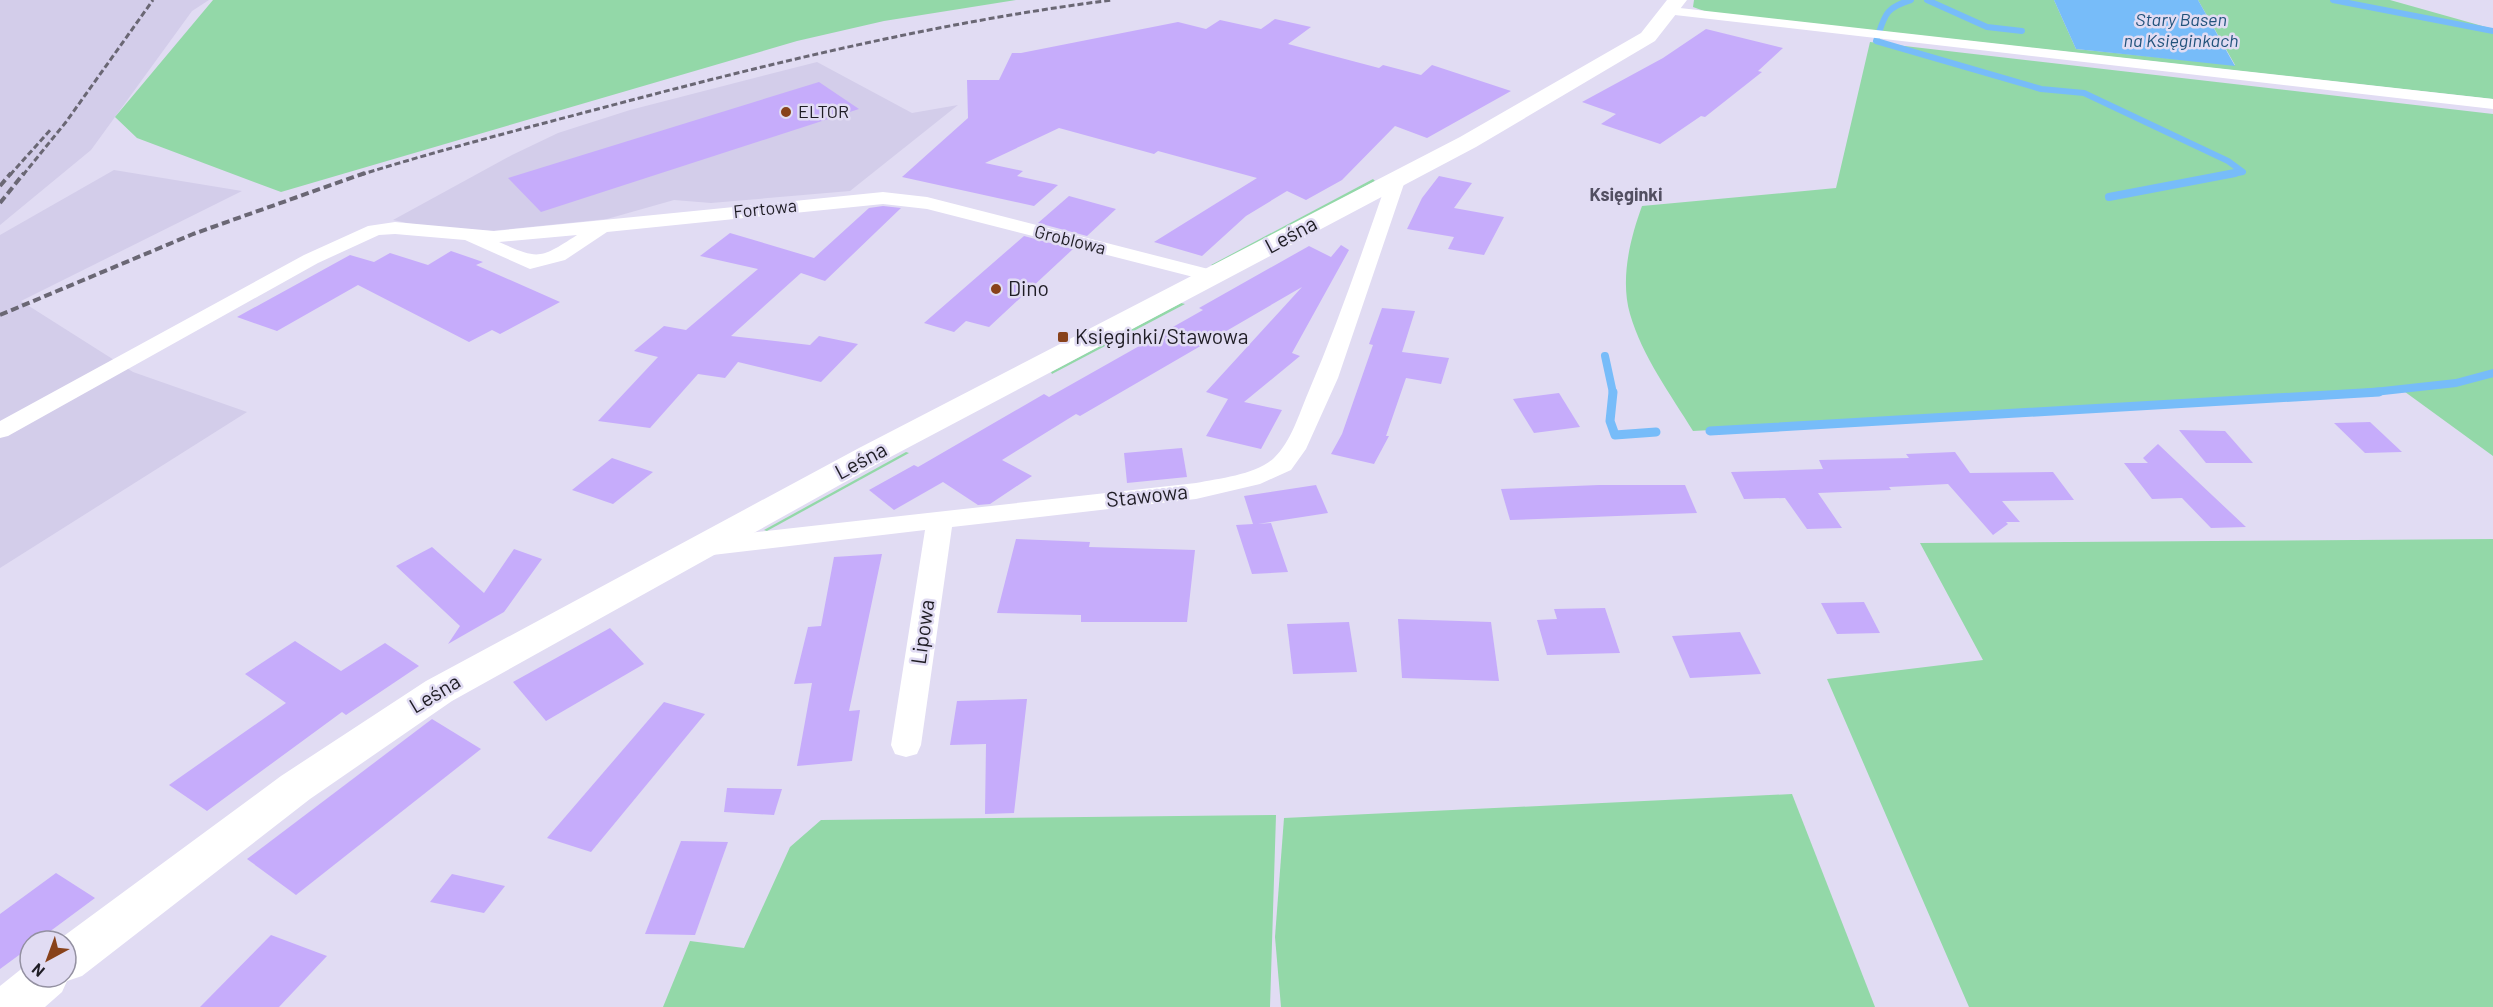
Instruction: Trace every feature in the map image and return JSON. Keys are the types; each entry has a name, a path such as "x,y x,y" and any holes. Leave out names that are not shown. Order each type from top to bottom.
{"main road":[{"name":"Leśna","path":"78,952 258,814 387,723 499,656 1468,142 1632,48 1648,37 1674,6"},
{"path":"10,1007 32,989"}],"street":[{"path":"1674,6 2493,104"},
{"name":"Stawowa","path":"701,547 1196,491 1247,480 1284,463 1298,442 1337,351 1397,178"},
{"name":"Fortowa","path":"0,431 311,259 375,230 395,228 494,237 883,198 927,203"},
{"name":"Groblowa","path":"927,203 1213,276"},
{"name":"Fortowa","path":"466,235 530,263 558,256 603,226"},
{"name":"Lipowa","path":"906,745 940,519"}],"shaded area":[{"path":"0,0 209,0 192,11 91,150 0,225"},
{"path":"817,62 912,113 958,105 850,191 711,203 674,200 607,219 491,231 421,226 393,220 512,155 558,133 630,110"},
{"path":"114,170 242,191 21,301 133,372 247,412 0,568 0,235"}],"green space":[{"path":"213,0 1016,0 884,21 797,41 281,192 137,138 115,117"},
{"path":"1694,0 2054,0 2076,49 2235,65 2198,0 2390,0 2493,29 2493,99 1707,12 1693,7"},
{"path":"1870,42 2493,114 2493,456 2401,389 2289,398 1693,431 1649,360 1635,330 1627,301 1628,259 1642,206 1836,188"},
{"path":"1373,179 1375,181 1233,257 1215,266 1211,265"},
{"path":"1181,303 1185,304 1052,374 1051,372"},
{"path":"906,452 909,453 767,531 764,530"},
{"path":"2493,539 2493,1007 1969,1007 1827,679 1983,660 1920,543"},
{"path":"1792,794 1875,1007 1281,1007 1275,937 1284,818"},
{"path":"1276,815 1270,1007 663,1007 690,941 744,948 790,847 821,820"}],"water":[{"name":"Stary Basen na Księginkach","path":"2054,0 2198,0 2235,66 2076,49"}],"building":[{"path":"1275,19 1311,27 1288,44 1379,68 1383,65 1421,75 1432,65 1511,91 1427,138 1395,126 1342,180 1306,200 1287,191 1246,216 1202,256 1154,242 1257,178 1158,151 1154,154 1059,128 985,163 1023,171 1017,176 1058,185 1034,206 902,177 968,118 967,80 999,80 1012,53 1178,22 1206,29 1220,20 1261,29"},
{"path":"1706,29 1783,48 1758,71 1762,72 1705,117 1701,116 1660,144 1601,124 1616,114 1582,102 1663,58"},
{"path":"819,82 859,109 541,212 508,178"},
{"path":"1439,176 1472,183 1454,208 1504,217 1484,255 1448,249 1454,237 1407,229 1422,198"},
{"path":"1069,196 1116,209 1087,236 1038,223"},
{"path":"883,206 901,208 825,281 801,273 731,336 810,345 819,336 858,344 821,382 738,362 725,378 698,374 650,428 598,421 658,357 634,351 664,326 686,330 758,269 700,256 730,233 814,258 869,208"},
{"name":"Dino","path":"1024,236 1073,249 989,327 966,321 954,332 924,323"},
{"path":"1341,245 1349,250 1292,353 1300,356 1244,402 1282,410 1261,449 1206,436 1228,399 1206,392 1302,287 1080,416 1076,414 1002,460 1032,476 990,504 978,505 943,482 894,510 869,490 914,465 918,467 1044,394 1049,397 1203,310 1199,308 1309,246 1331,257"},
{"path":"451,251 483,262 476,265 560,302 500,334 492,330 469,342 358,285 277,331 237,317 350,255 374,262 390,253 428,265"},
{"path":"1382,308 1415,311 1402,352 1449,358 1441,384 1406,378 1386,436 1389,436 1374,464 1331,454 1342,434 1373,345 1369,344"},
{"path":"1559,393 1580,427 1534,433 1513,399"},
{"path":"2370,422 2402,452 2365,453 2334,423"},
{"path":"2179,430 2225,431 2253,463 2206,463"},
{"path":"2158,444 2246,527 2211,528 2182,498 2152,499 2124,463 2148,463 2143,458"},
{"path":"1182,448 1187,477 1127,483 1124,453"},
{"path":"1955,452 1970,473 2053,472 2074,500 2002,501 2020,522 2006,522 2008,524 1993,535 1948,484 1889,487 1891,490 1818,493 1842,528 1807,529 1785,498 1744,499 1731,472 1823,469 1819,460 1909,458 1906,454"},
{"path":"612,458 653,472 613,504 572,490"},
{"path":"1316,485 1328,513 1258,524 1271,523 1288,572 1252,574 1236,525 1253,524 1244,496"},
{"path":"1599,485 1685,485 1697,513 1510,520 1501,489"},
{"path":"1016,539 1090,542 1089,547 1195,550 1187,622 1081,622 1081,615 997,613"},
{"path":"432,547 484,593 514,549 542,559 504,612 448,644 460,626 396,566"},
{"path":"882,554 849,711 860,710 852,761 797,766 812,683 794,684 808,627 821,626 834,557"},
{"path":"1864,602 1880,633 1837,634 1821,603"},
{"path":"1605,608 1620,653 1547,655 1537,620 1557,619 1554,609"},
{"path":"1398,619 1491,622 1499,681 1402,678"},
{"path":"1349,622 1357,672 1293,674 1287,624"},
{"path":"610,628 644,664 546,721 513,682"},
{"path":"1740,632 1761,674 1690,678 1672,636"},
{"path":"295,641 341,671 385,643 419,666 346,715 342,712 207,811 169,785 286,703 245,674"},
{"path":"1027,699 1014,813 985,814 986,744 950,745 957,701"},
{"path":"664,702 705,714 591,852 547,838"},
{"path":"432,719 481,749 296,895 247,859"},
{"path":"727,788 782,789 774,815 724,812"},
{"path":"681,841 728,842 695,935 645,934"},
{"path":"56,873 95,898 53,929 18,929 18,956 0,969 0,914"},
{"path":"452,874 505,886 484,913 430,902"},
{"path":"271,935 327,956 279,1007 200,1007"}],"waterway":[{"path":"1911,0 1890,10 1881,25 1876,41 2041,89 2084,93 2228,161 2243,172 2227,175"},
{"path":"1927,0 1987,27 2022,31"},
{"path":"2333,0 2493,31"},
{"path":"2109,197 2235,173"},
{"path":"1605,356 1613,393"},
{"path":"2369,393 2456,383 2493,373"},
{"path":"2369,393 2379,392"},
{"path":"1613,393 1610,421 1615,435 1656,432"},
{"path":"1710,431 2369,393"}],"railway":[{"path":"23,175 66,122 153,0"},
{"path":"360,175 688,85 808,56 929,30 1112,0"},
{"path":"10,175 52,128"},
{"path":"0,186 11,173"},
{"path":"0,203 24,173"},
{"path":"0,315 193,234 365,173"}],"place":[{"name":"ELTOR","path":"786,112"},
{"name":"Dino","path":"996,289"},
{"name":"Księginki/Stawowa","path":"1063,337"}],"district":[{"name":"Księginki","path":"1626,195"}]}
